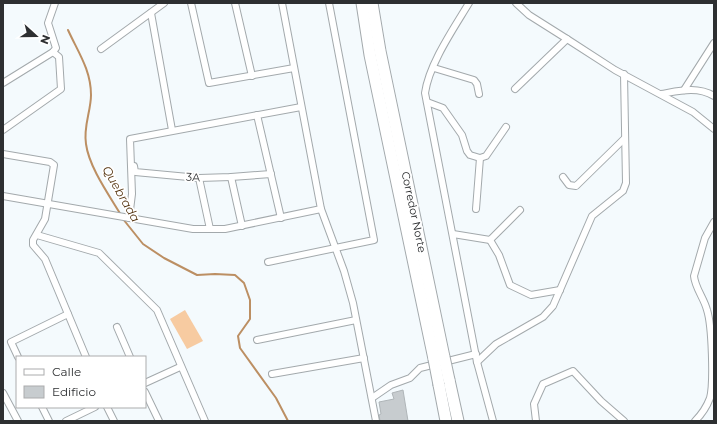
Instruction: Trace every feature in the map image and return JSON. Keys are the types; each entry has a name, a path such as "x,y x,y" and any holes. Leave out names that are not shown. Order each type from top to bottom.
{"highway":[{"name":"Corredor Norte","path":"362,3 370,55 439,358 449,380 458,421"},
{"name":"Corredor Norte","path":"372,3 439,358 439,385 446,421"}],"street":[{"path":"3,83 53,52 56,48 48,23 55,3"},
{"path":"101,49 164,3"},
{"path":"191,3 209,83 294,68"},
{"path":"235,3 252,76"},
{"path":"282,3 321,209 344,271 356,320 376,421"},
{"path":"268,262 374,240 329,3"},
{"path":"469,3 445,44 426,85 425,93 477,362 493,421"},
{"path":"516,3 529,15 567,39 624,74 693,112 714,128"},
{"path":"151,13 172,130"},
{"path":"515,89 567,39"},
{"path":"684,90 714,43"},
{"path":"3,130 61,89 59,57 53,52"},
{"path":"434,68 474,80 477,84 479,94"},
{"path":"477,362 496,344 543,317 553,306 592,216 623,191 626,184 624,74"},
{"path":"661,94 684,90 696,90 707,92 714,96"},
{"path":"427,102 443,108 462,135 468,154 480,158 486,156 506,127"},
{"path":"128,218 132,194 130,139 301,107"},
{"path":"258,115 281,218"},
{"path":"563,177 572,187 576,186 624,139"},
{"name":"3A","path":"131,153 135,172 199,178 231,178 271,174"},
{"path":"3,154 53,163 54,165 45,219 33,240 33,245 45,259 86,356"},
{"path":"476,209 480,158"},
{"path":"199,178 210,229"},
{"path":"231,178 242,226"},
{"path":"3,196 194,229 225,229 321,209"},
{"path":"490,240 520,210"},
{"path":"695,421 710,398 711,385 710,325 708,310 695,282 694,276 705,238 714,222"},
{"path":"453,234 490,240 499,255 510,285 531,295 560,290"},
{"path":"37,235 99,253 157,310 180,367 205,421"},
{"path":"18,356 11,342 68,314"},
{"path":"257,340 356,320"},
{"path":"117,327 130,356"},
{"path":"372,398 391,385 410,378 414,372 420,368 476,354"},
{"path":"272,374 364,358"},
{"path":"146,383 180,367"},
{"path":"536,421 534,404 543,384 573,371 601,401 624,421"},
{"path":"3,393 18,421"},
{"path":"146,394 158,421"},
{"path":"42,408 49,421"},
{"path":"66,421 93,408"},
{"path":"108,408 114,421"}],"shaded area":[{"path":"185,310 203,341 187,349 170,319"}],"building":[{"path":"403,390 408,421 380,421 379,415 381,414 379,402 394,399 392,393"}],"waterway":[{"name":"Quebrada","path":"68,30 89,77 91,101 85,138 88,153 100,181 121,215"},
{"name":"Quebrada","path":"123,219 143,244 164,258 197,275 235,275 244,283 250,300 250,319 238,336 240,348 276,398 288,421"}]}
